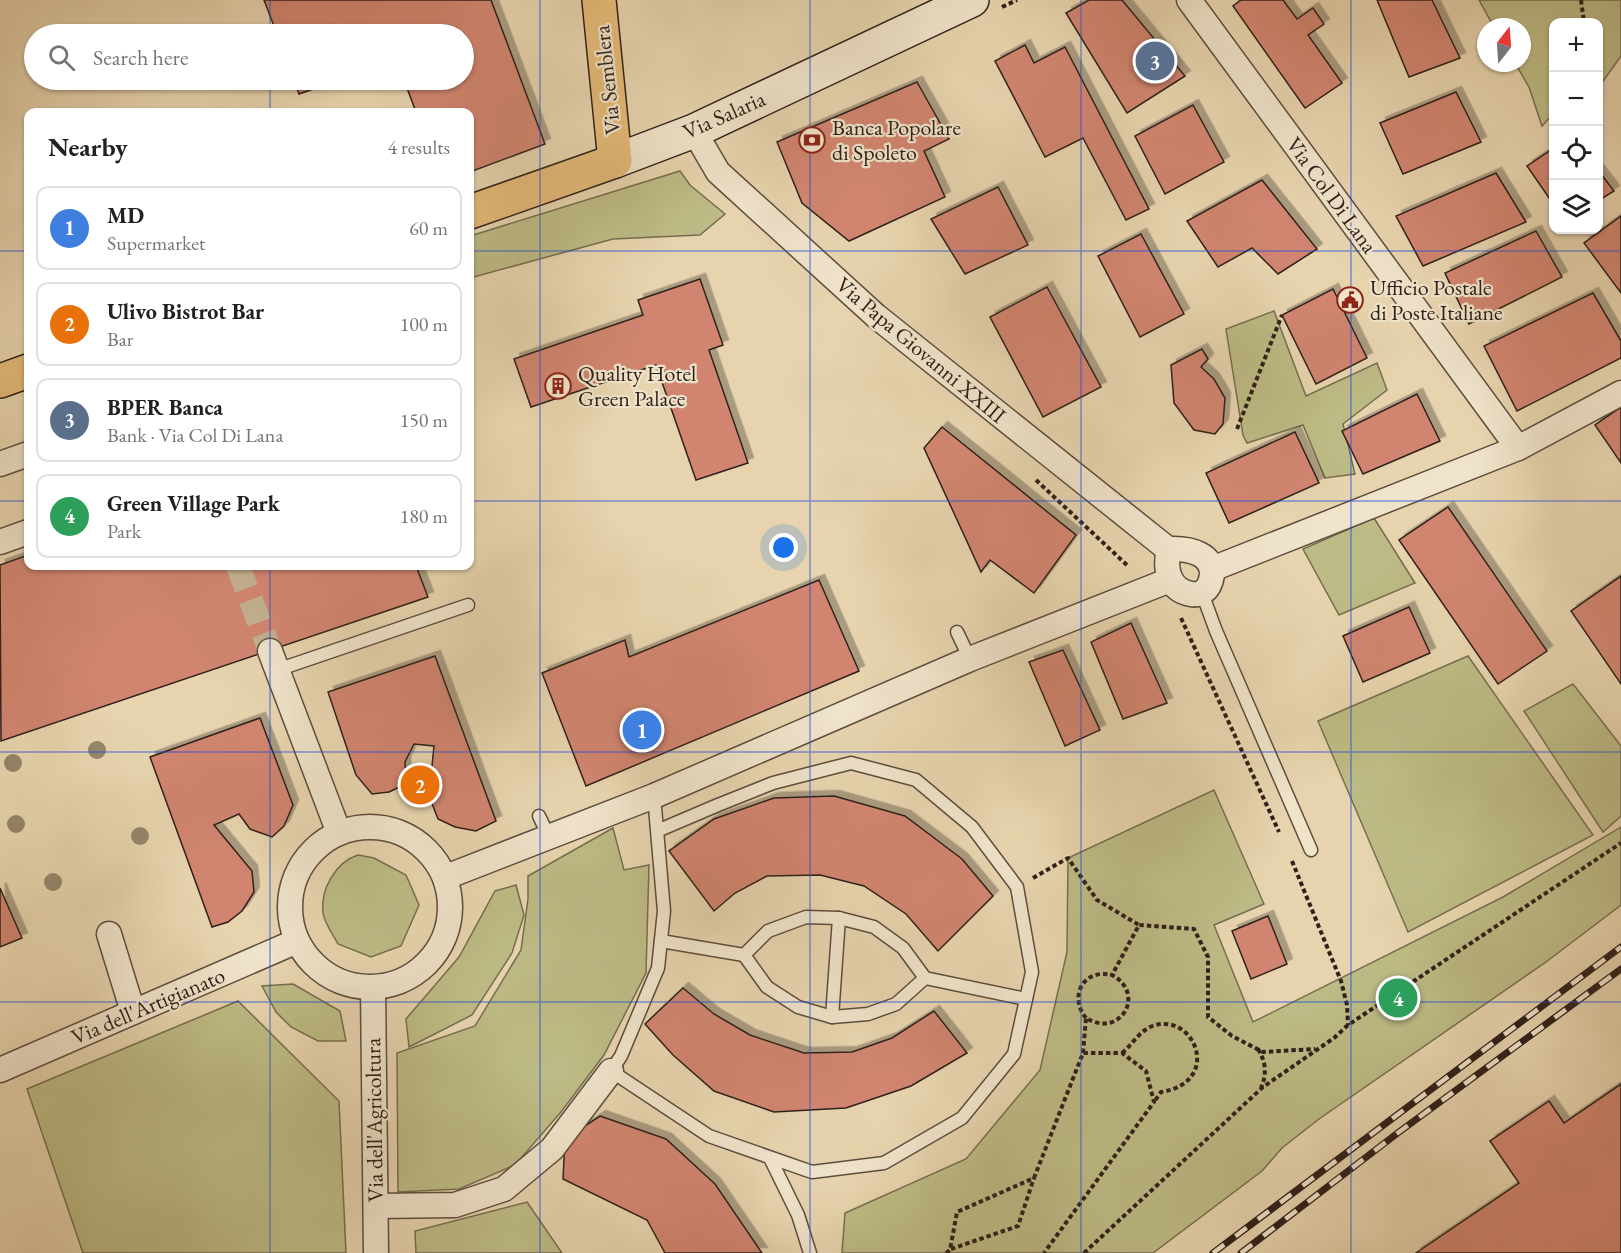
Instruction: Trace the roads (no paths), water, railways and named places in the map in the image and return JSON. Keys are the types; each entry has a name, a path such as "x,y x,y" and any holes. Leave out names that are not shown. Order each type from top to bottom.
{"main road":[{"name":"Via Semblera","path":"599,0 615,160"},
{"name":"Via Salaria","path":"474,211 694,131 984,5"},
{"path":"0,381 24,372"}],"street":[{"name":"Via Col Di Lana","path":"1189,0 1518,448"},
{"name":"Via Papa Giovanni XXIII","path":"694,131 718,172 876,316 1169,550"},
{"path":"1212,569 1518,448 1621,393"},
{"path":"0,464 24,455"},
{"path":"0,542 24,533"},
{"path":"1169,550 1194,551 1205,558 1212,569 1211,581 1202,593 1194,595 1180,590 1170,580 1167,559 1169,550"},
{"path":"446,878 544,827 654,796 970,659 1170,580"},
{"path":"274,661 339,833"},
{"path":"364,827 389,829 413,839 432,855 446,878 451,903 448,928 438,952 421,971 398,984 373,988 349,985 328,976 310,961 297,941 290,916 291,890 301,866 317,847 339,833 364,827"},
{"path":"109,934 134,1012"},
{"name":"Via dell'Artigianato","path":"0,1070 297,941"},
{"name":"Via dell'Agricoltura","path":"373,988 376,1253"},
{"path":"375,1206 454,1205 504,1189 552,1149 611,1071"}],"lane":[{"path":"1202,593 1216,631 1311,850"},
{"path":"274,661 468,605"},
{"path":"957,632 970,659"},
{"path":"654,796 657,831 664,911 658,968 621,1056 611,1071 709,1136 812,1172 884,1163 963,1118 1014,1054 1032,972 1017,887 972,827 916,780 851,763 773,783 657,831"},
{"path":"744,955 768,931 806,917 839,918 874,927 903,948 925,978 1026,999"},
{"path":"832,1017 839,918"},
{"path":"661,941 744,955 767,987 798,1007 832,1017 868,1014 896,1004 925,978"},
{"path":"770,1158 798,1215 810,1253"}],"tunnel":[{"path":"240,570 270,651"}],"railway":[{"path":"1213,1253 1621,947"},
{"path":"1241,1253 1399,1132 1621,969"}],"place":[{"name":"BPER Banca","path":"1155,61"},
{"name":"Banca Popolare di Spoleto","path":"812,140"},
{"name":"Ufficio Postale di Poste Italiane","path":"1350,300"},
{"name":"Quality Hotel Green Palace","path":"558,386"},
{"name":"MD","path":"642,730"},
{"name":"Ulivo Bistrot Bar","path":"420,785"},
{"name":"Green Village Park","path":"1398,998"}]}
